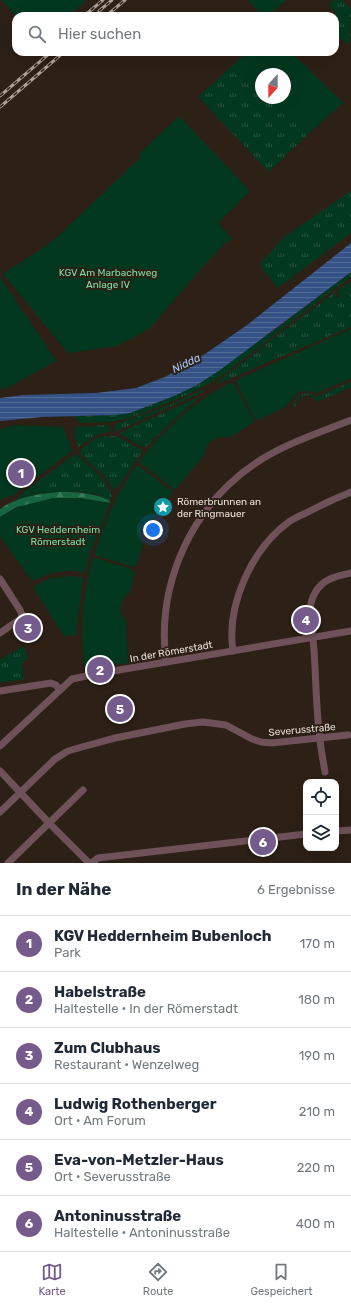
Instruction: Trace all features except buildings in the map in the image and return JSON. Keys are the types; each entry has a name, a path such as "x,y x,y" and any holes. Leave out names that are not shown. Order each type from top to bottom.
{"street":[{"path":"166,662 164,631 165,612 172,581 177,565 192,532 211,504 226,487 262,460 283,448 351,420"},
{"path":"233,651 233,624 237,599 255,559 264,546 290,521 351,492"},
{"path":"325,772 319,738 313,638 310,615 311,604 314,593 320,585 328,579 351,573"},
{"path":"0,579 22,615 20,619 0,633"},
{"name":"In der Römerstadt","path":"0,746 72,679 351,632"},
{"path":"0,691 51,683 56,685 60,690"},
{"name":"Severusstraße","path":"0,812 55,759 68,751 115,738 202,722 226,725 252,740 271,743 348,735"},
{"path":"0,771 48,823 90,863 98,858 303,834"},
{"path":"8,863 83,790"},
{"path":"339,831 351,830"}],"green space":[{"path":"1,0 86,1 73,12 12,12"},
{"path":"248,0 286,0 272,12 258,12"},
{"path":"335,0 342,0 351,9 350,43 344,41 339,36 339,12 335,12 328,4"},
{"path":"242,56 295,56 343,103 307,135 275,104 291,104 291,68 255,68 255,84 234,64"},
{"path":"234,64 255,84 255,104 275,104 307,135 269,172 198,97"},
{"name":"KGV Am Marbachweg Anlage IV","path":"179,116 249,190 249,192 218,223 232,239 223,245 207,262 149,329 117,346 68,353 3,274 58,236 141,157 139,154"},
{"path":"351,191 351,233 278,288 260,264 284,237"},
{"path":"351,272 351,277 223,375 189,394 154,409 126,419 111,422 80,423 74,416 130,413 174,396 197,385 279,327"},
{"path":"0,277 56,361 3,390 0,387"},
{"path":"351,282 351,327 217,384 218,381 255,353 259,352 258,350 331,295 334,293 338,295 337,297 341,297 337,291"},
{"path":"351,329 351,378 317,393 308,391 298,392 285,407 258,420 255,419 236,380"},
{"path":"351,382 351,387 317,402 310,396 304,396 298,400 295,408 293,404 297,398 303,394 309,394 316,397"},
{"path":"230,383 234,385 253,418 253,422 232,436 212,440 207,445 204,455 175,490 139,462 158,439 180,417 204,398"},
{"path":"204,389 203,392 114,432 114,427 116,424 165,407"},
{"path":"201,396 147,446 142,447 120,434 127,429"},
{"path":"15,425 63,427 72,451 13,495 0,500 0,429"},
{"path":"105,425 110,427 109,432 98,434 78,447 75,437 75,427"},
{"path":"103,436 119,437 142,450 115,491 106,478 86,460 80,452 90,442"},
{"path":"77,454 104,480 112,495 111,500 95,494 73,492 37,494 16,500 24,492 72,456"},
{"name":"KGV Heddernheim Römerstadt","path":"138,465 173,492 157,517 143,526 140,537 143,545 134,567 97,556 95,553 104,526 120,491 131,473"},
{"path":"60,492 91,494 109,500 110,503 79,498 17,507 0,517 0,509 21,498"},
{"name":"KGV Heddernheim Römerstadt","path":"53,498 79,498 110,503 90,553 85,573 64,571 32,581 0,536 0,517 17,507"},
{"name":"KGV Heddernheim Römerstadt","path":"95,558 131,569 135,572 130,592 123,598 120,609 121,615 126,622 128,663 86,668 84,666 82,637 83,608 90,566 92,560"},
{"name":"KGV Heddernheim Römerstadt","path":"73,576 83,578 76,635 64,636 33,587 51,578"},
{"path":"23,646 28,658 22,663 24,679 0,683 0,660"}],"water":[{"path":"351,243 351,272 220,370 197,385 174,396 130,413 115,415 42,417 0,421 0,398 23,395 96,393 136,388 165,377 205,354 247,325"}],"railway":[{"path":"89,12 103,0"},
{"path":"99,11 112,0"},
{"path":"111,12 125,0"},
{"path":"0,96 46,56"},
{"path":"0,107 59,56"}],"place":[{"name":"KGV Heddernheim Bubenloch","path":"21,473"},
{"name":"Römerbrunnen an der Ringmauer","path":"163,507"},
{"name":"Ludwig Rothenberger","path":"306,620"},
{"name":"Zum Clubhaus","path":"28,628"},
{"name":"Habelstraße","path":"100,670"},
{"name":"Eva-von-Metzler-Haus","path":"120,709"},
{"name":"Antoninusstraße","path":"263,842"}],"water label":[{"name":"Nidda","path":"186,363"}]}
